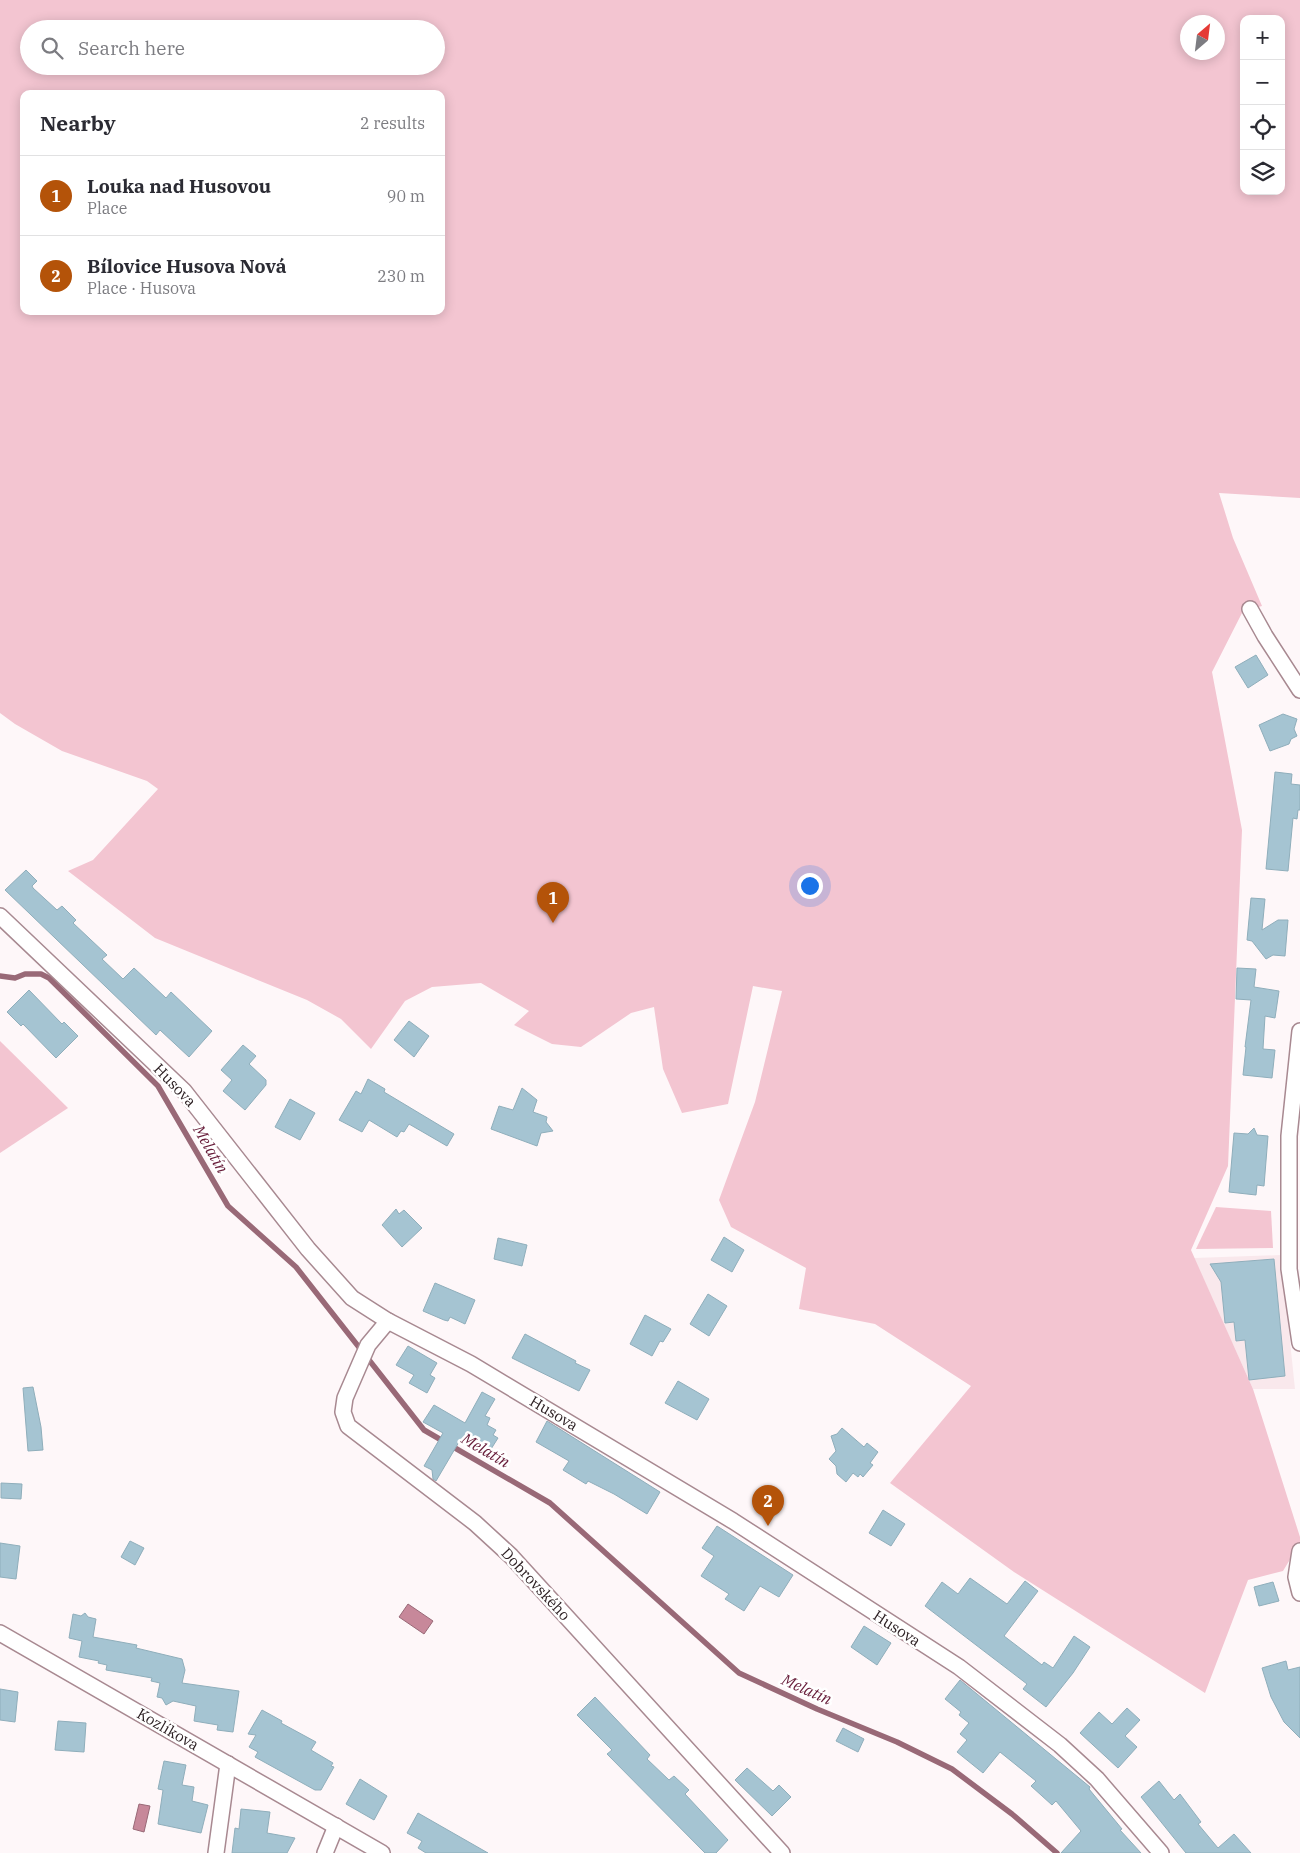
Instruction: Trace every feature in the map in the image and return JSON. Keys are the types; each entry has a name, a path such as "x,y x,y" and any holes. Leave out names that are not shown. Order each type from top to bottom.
{"street":[{"path":"1250,609 1300,690"},
{"name":"Husova","path":"0,916 184,1091 308,1249 352,1298 388,1321 471,1364 725,1516 959,1668 1060,1744 1110,1793 1161,1853"},
{"path":"1300,1031 1289,1268 1300,1343"},
{"name":"Dobrovského","path":"388,1321 368,1345 344,1398 343,1412 348,1426 475,1523 511,1556 782,1853"},
{"path":"1300,1551 1296,1577 1300,1593"},
{"name":"Kozlíkova","path":"0,1633 382,1853"},
{"path":"216,1853 228,1764"},
{"path":"325,1853 336,1826"}],"shaded area":[{"path":"0,0 1300,0 1300,498 1219,493 1233,538 1262,606 1243,611 1212,672 1242,830 1228,1166 1191,1250 1253,1389 1300,1537 1300,1543 1283,1571 1248,1580 1205,1693 1014,1572 890,1483 971,1386 875,1324 799,1309 806,1268 731,1227 719,1200 755,1102 782,991 753,986 728,1104 682,1113 663,1069 654,1007 631,1013 581,1047 552,1044 514,1025 529,1011 481,983 432,987 405,1001 371,1049 341,1019 307,1000 155,938 68,871 93,860 158,789 147,781 62,751 15,724 0,713"},
{"path":"0,1041 68,1108 0,1153"},
{"path":"1216,1207 1271,1211 1273,1248 1196,1249"},
{"path":"1281,1255 1295,1389 1253,1389 1194,1258"},
{"path":"408,1604 433,1621 424,1634 399,1617"},
{"path":"139,1804 150,1806 144,1832 133,1829"}],"building":[{"path":"1256,655 1268,675 1248,688 1235,667"},
{"path":"1283,714 1297,719 1294,729 1297,736 1291,739 1289,744 1270,751 1259,725"},
{"path":"1275,772 1292,774 1291,784 1300,785 1300,810 1298,810 1297,819 1293,818 1288,871 1266,869"},
{"path":"26,870 37,881 32,886 33,888 57,910 62,906 76,920 73,923 107,955 102,959 123,979 134,968 166,998 171,992 212,1031 189,1057 160,1030 156,1035 5,890"},
{"path":"1251,898 1265,899 1262,930 1278,920 1288,920 1285,956 1273,955 1266,959 1252,941 1247,940"},
{"path":"1237,968 1256,969 1254,987 1279,991 1275,1018 1265,1016 1263,1049 1275,1050 1272,1078 1243,1075 1251,1000 1236,999"},
{"path":"29,990 62,1024 64,1022 78,1036 56,1058 23,1024 21,1026 7,1012"},
{"path":"409,1021 429,1036 414,1057 394,1040"},
{"path":"243,1045 256,1056 249,1064 266,1080 266,1085 245,1110 223,1091 232,1080 221,1070"},
{"path":"368,1079 385,1089 384,1092 454,1134 447,1146 409,1124 404,1132 401,1131 397,1137 369,1120 362,1132 339,1120 356,1091 361,1094"},
{"path":"522,1088 537,1100 533,1112 547,1117 546,1122 553,1131 541,1133 537,1146 491,1129 499,1106 513,1110"},
{"path":"290,1099 315,1113 300,1140 275,1127"},
{"path":"1254,1128 1257,1135 1268,1136 1264,1186 1257,1185 1256,1195 1229,1192 1234,1133 1248,1134"},
{"path":"396,1209 399,1214 404,1210 422,1228 402,1247 382,1225"},
{"path":"724,1237 744,1250 732,1272 711,1260"},
{"path":"498,1238 527,1245 522,1266 494,1259"},
{"path":"1274,1259 1285,1376 1249,1380 1245,1340 1236,1341 1234,1322 1225,1323 1221,1282 1210,1264"},
{"path":"435,1283 475,1300 465,1324 450,1317 448,1321 444,1320 423,1311"},
{"path":"708,1294 727,1306 709,1336 690,1324"},
{"path":"645,1315 671,1329 663,1342 660,1341 652,1356 630,1344"},
{"path":"525,1334 590,1370 579,1391 512,1358"},
{"path":"408,1346 437,1363 430,1375 435,1378 427,1393 409,1383 414,1375 396,1365"},
{"path":"678,1381 709,1399 697,1420 665,1403"},
{"path":"33,1387 41,1427 43,1450 28,1451 23,1388"},
{"path":"482,1392 495,1399 485,1416 490,1418 487,1425 496,1430 493,1435 498,1438 486,1457 459,1442 436,1481 433,1479 432,1470 424,1466 443,1433 423,1422 434,1405 465,1423"},
{"path":"547,1421 660,1492 647,1514 614,1494 588,1481 586,1484 563,1470 569,1461 536,1442"},
{"path":"842,1428 864,1447 867,1443 878,1452 870,1463 873,1465 863,1477 860,1474 858,1477 853,1473 846,1482 837,1474 836,1466 829,1459 836,1451 831,1436 837,1434"},
{"path":"1,1483 22,1484 21,1499 1,1498"},
{"path":"883,1510 905,1524 891,1546 869,1533"},
{"path":"717,1526 793,1575 779,1597 760,1586 744,1611 725,1599 729,1594 701,1576 714,1556 702,1548"},
{"path":"130,1541 144,1548 135,1565 121,1557"},
{"path":"0,1543 20,1546 16,1579 0,1577"},
{"path":"970,1578 1007,1604 1025,1581 1038,1591 1004,1636 1042,1665 1044,1662 1053,1668 1074,1636 1090,1647 1073,1673 1046,1707 1023,1689 1027,1684 925,1606 942,1582 958,1594"},
{"path":"1273,1582 1279,1601 1259,1606 1254,1587"},
{"path":"85,1613 88,1617 96,1619 93,1637 137,1645 136,1648 182,1659 185,1670 182,1683 239,1691 233,1732 217,1730 218,1725 194,1721 196,1706 173,1701 166,1705 162,1698 157,1697 160,1683 151,1681 152,1678 106,1670 107,1665 98,1663 99,1661 79,1657 82,1641 69,1638 73,1614 81,1616"},
{"path":"864,1626 891,1643 877,1665 851,1647"},
{"path":"1286,1661 1288,1670 1300,1667 1300,1738 1284,1722 1271,1697 1262,1668"},
{"path":"960,1680 1090,1787 1089,1789 1122,1829 1120,1830 1141,1853 1061,1853 1081,1831 1056,1801 1052,1805 1031,1786 1036,1781 1000,1752 983,1773 957,1752 967,1740 960,1734 969,1723 959,1715 961,1712 945,1699"},
{"path":"0,1689 18,1692 15,1722 0,1720"},
{"path":"595,1697 650,1755 647,1759 669,1780 674,1776 689,1790 685,1794 728,1840 716,1853 705,1853 607,1754 612,1750 577,1715"},
{"path":"1127,1708 1140,1720 1125,1736 1137,1747 1118,1768 1080,1733 1099,1712 1112,1724"},
{"path":"262,1710 316,1742 311,1750 333,1763 331,1766 334,1767 321,1790 315,1790 255,1757 258,1752 249,1747 256,1735 248,1734"},
{"path":"58,1721 86,1723 84,1752 55,1750"},
{"path":"843,1728 864,1739 858,1752 836,1741"},
{"path":"164,1761 186,1765 182,1785 194,1787 192,1801 208,1805 201,1833 158,1824 163,1790 158,1789"},
{"path":"747,1768 773,1791 779,1785 791,1797 772,1816 735,1780"},
{"path":"360,1779 387,1796 374,1820 346,1804"},
{"path":"1159,1781 1174,1800 1180,1794 1201,1822 1198,1824 1218,1848 1234,1834 1251,1853 1186,1853 1141,1797"},
{"path":"241,1809 270,1812 267,1833 295,1838 287,1853 232,1853 235,1828 239,1829"},
{"path":"418,1813 488,1853 426,1853 418,1848 422,1841 407,1833"}],"waterway":[{"name":"Melatín","path":"0,976 15,978 25,974 41,974 49,978 158,1086 228,1206 296,1267 424,1430 550,1503 739,1673 817,1709 897,1742 952,1769 1012,1814 1057,1853"}],"place":[{"name":"Louka nad Husovou","path":"553,923"},
{"name":"Bílovice Husova Nová","path":"768,1526"}]}
